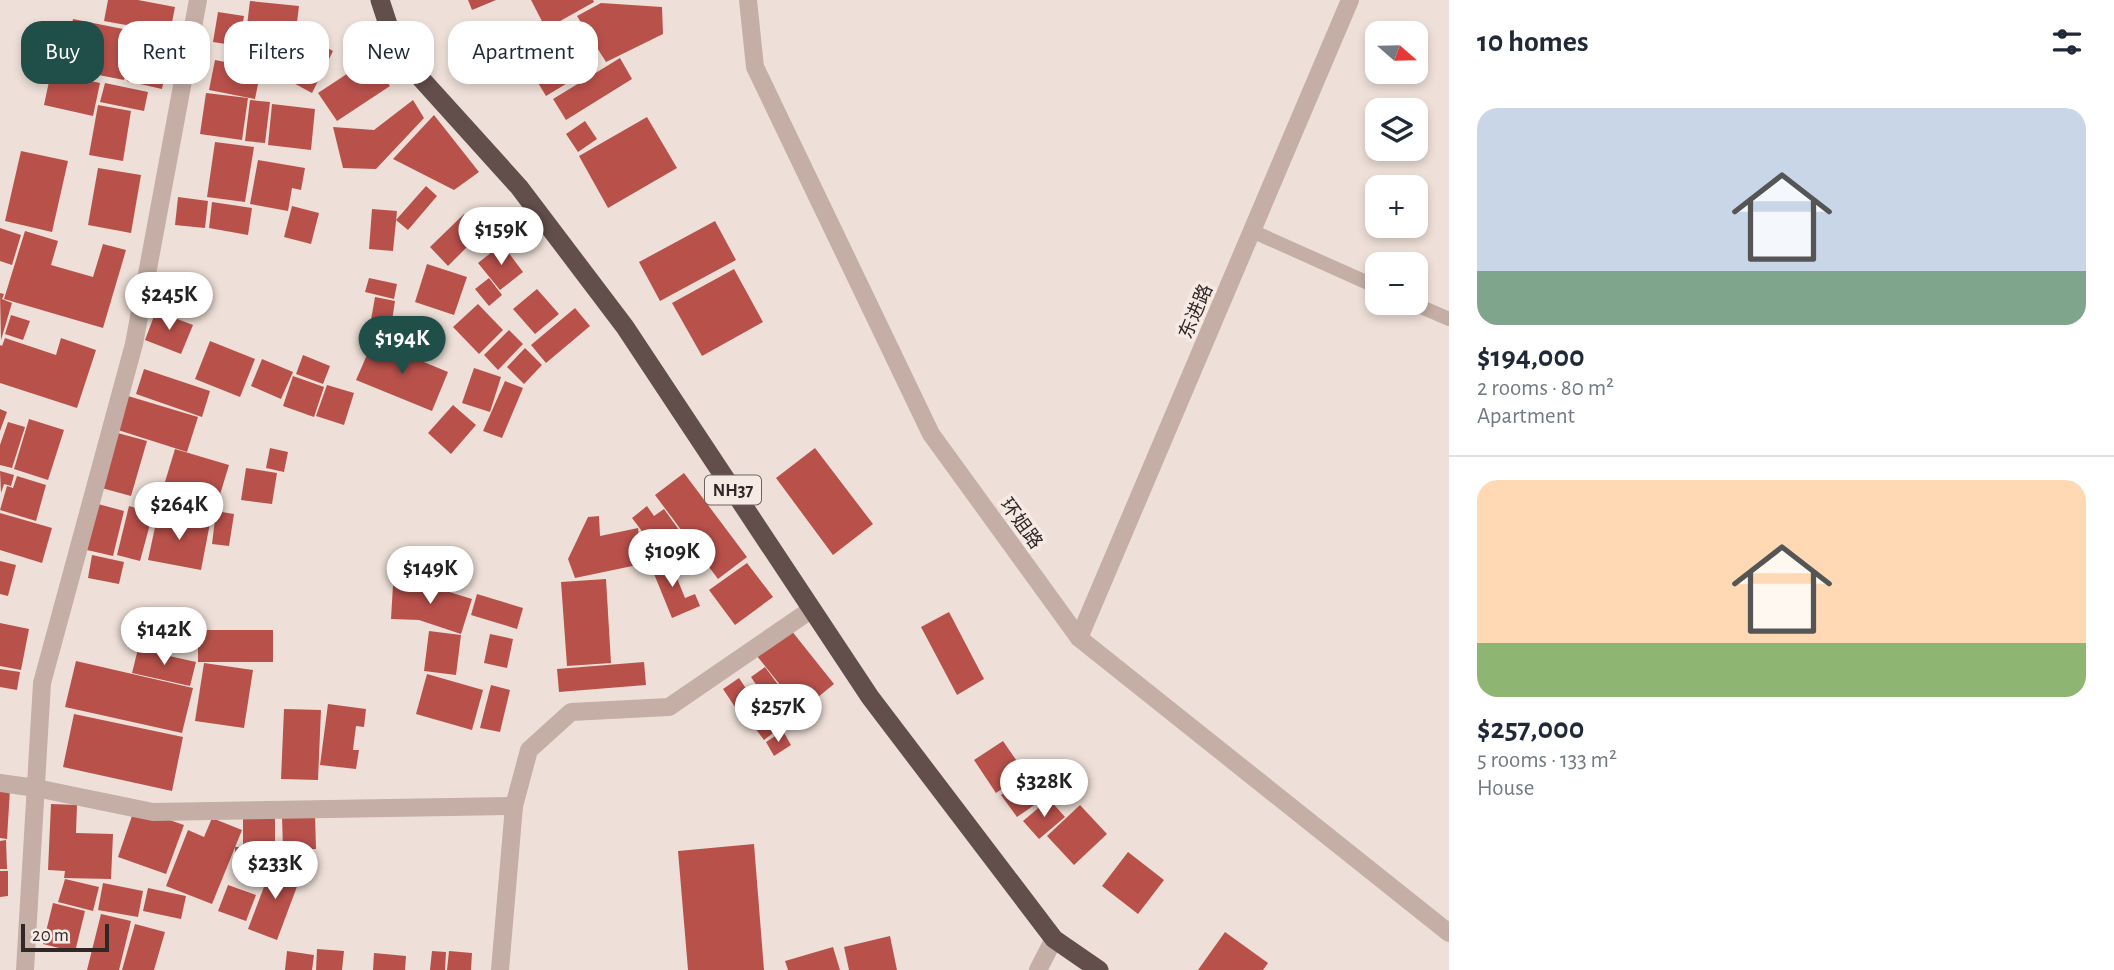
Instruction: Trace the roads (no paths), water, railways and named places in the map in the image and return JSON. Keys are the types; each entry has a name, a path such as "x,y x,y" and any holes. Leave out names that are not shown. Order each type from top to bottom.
{"highway":[{"name":"NH37","path":"380,0 397,52 519,187 625,327 870,697 1054,939 1099,970"}],"street":[{"path":"24,970 42,683 134,344 198,0"},
{"name":"环姐路","path":"748,0 755,67 930,434 1079,638 1449,933"},
{"name":"东进路","path":"1079,638 1350,0"},
{"path":"500,970 514,806 529,750 571,712 669,707 812,609"},
{"path":"0,783 153,811 514,806"},
{"path":"1038,970 1054,939"}],"lane":[{"path":"1252,231 1365,282"},
{"path":"1428,310 1449,319"}]}
